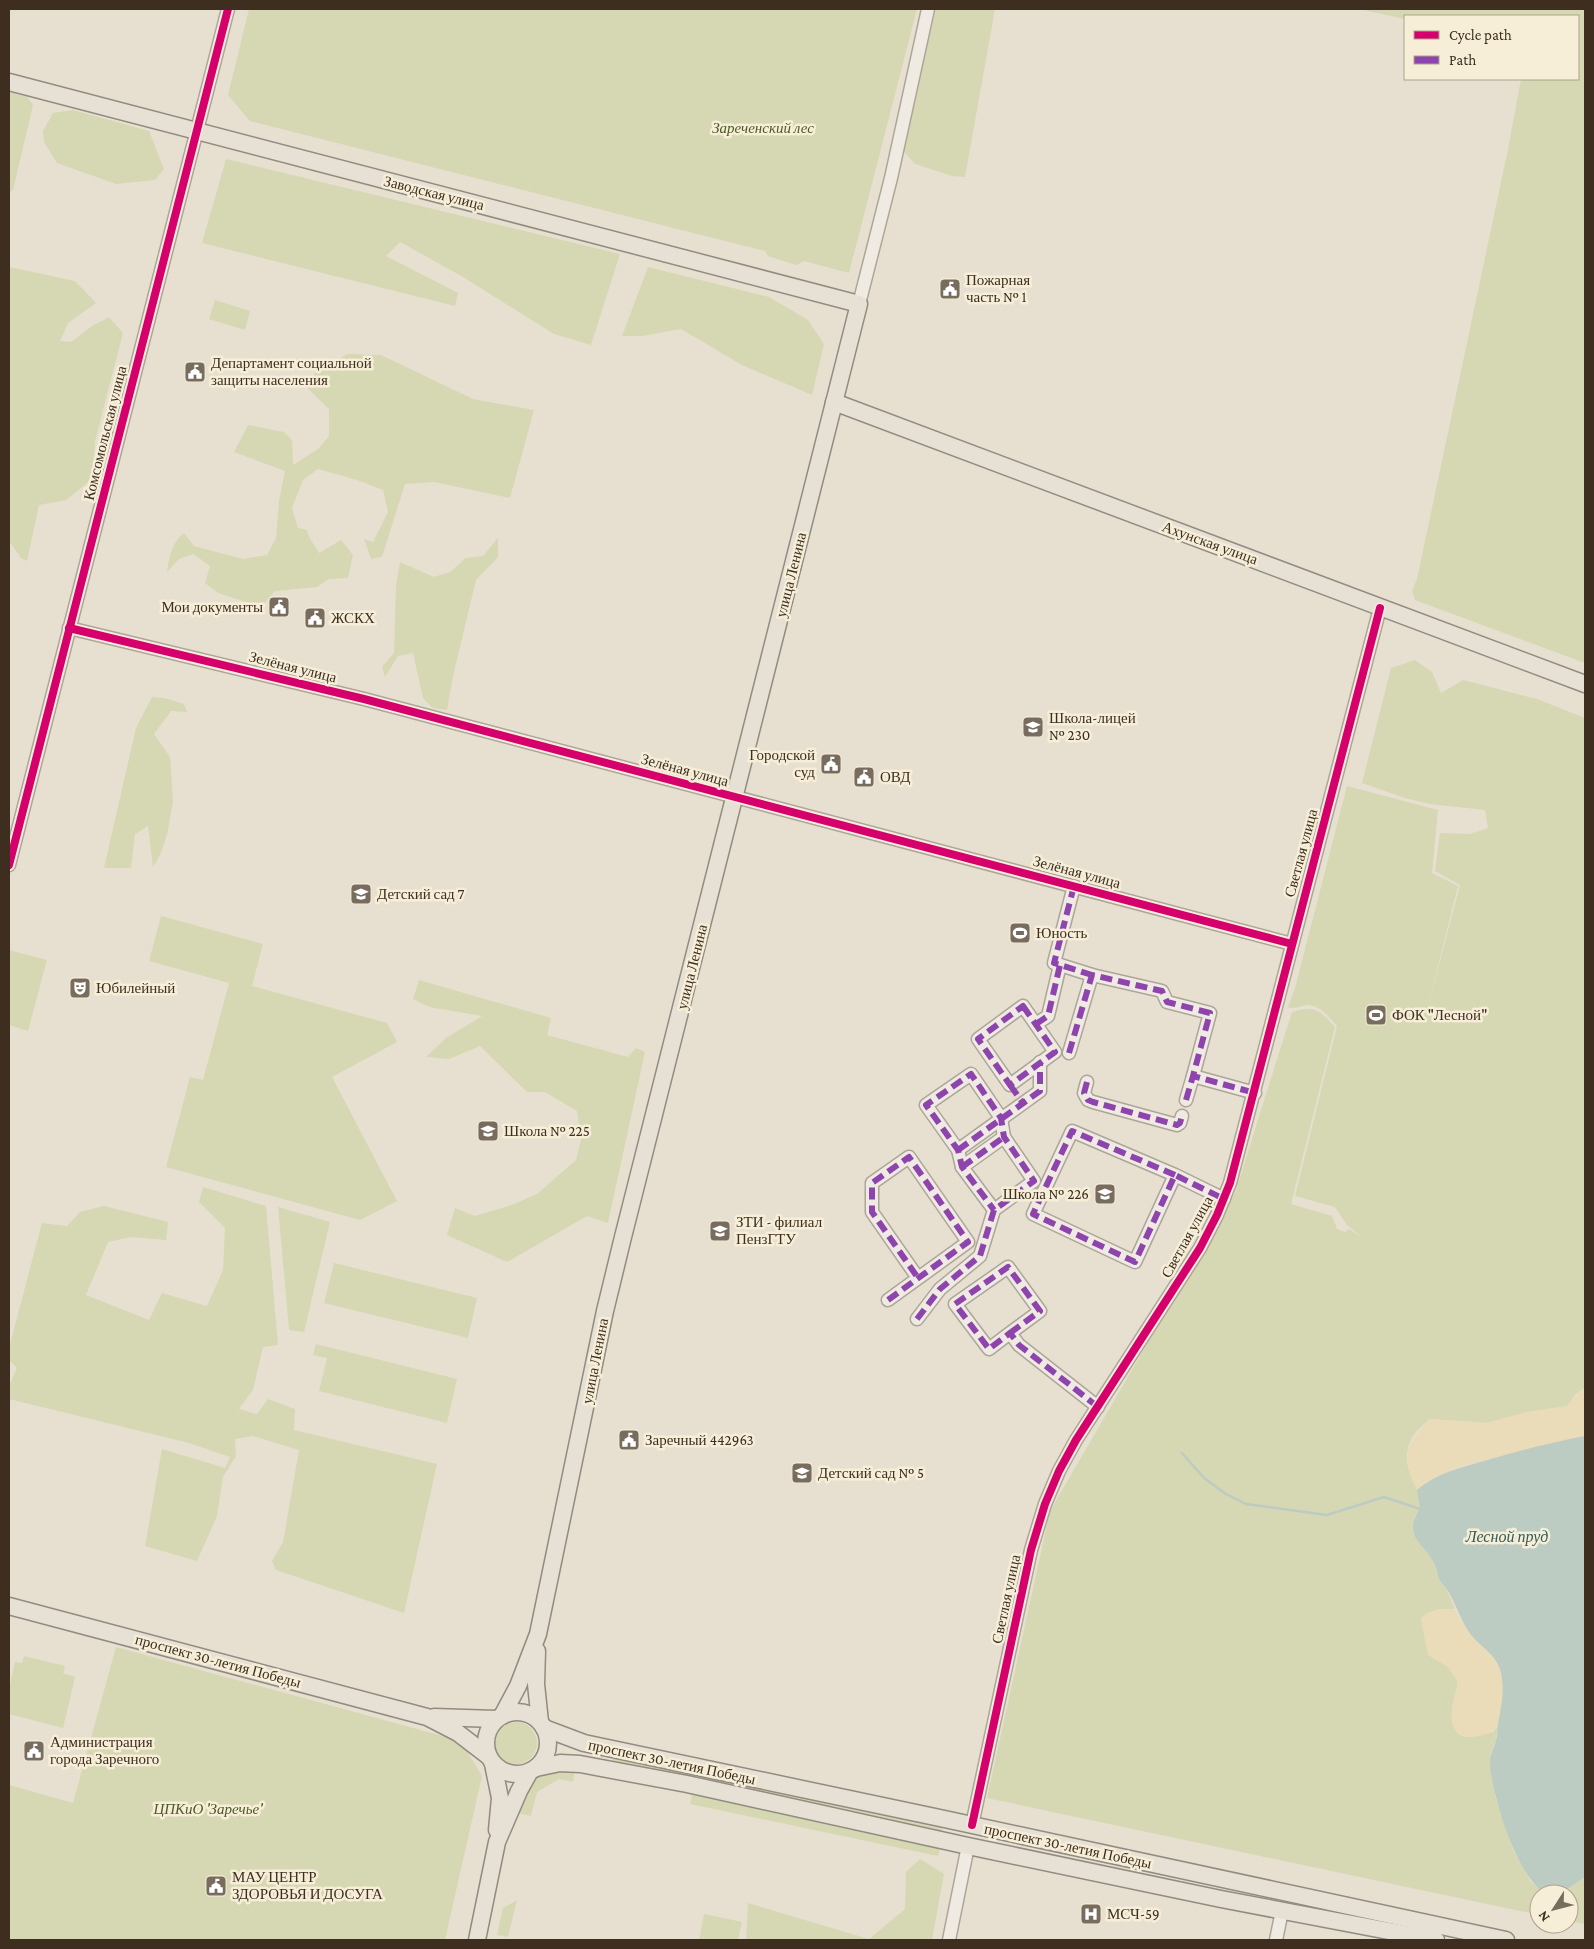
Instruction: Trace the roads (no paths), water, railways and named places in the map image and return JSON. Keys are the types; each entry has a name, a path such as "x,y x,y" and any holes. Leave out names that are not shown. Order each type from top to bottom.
{"main road":[{"name":"Заводская улица","path":"9,82 859,304"},
{"name":"улица Ленина","path":"499,1718 518,1686 538,1634 620,1246 859,304"},
{"name":"Ахунская улица","path":"834,402 1585,684"},
{"name":"проспект 30-летия Победы","path":"9,1606 427,1717 458,1733 491,1760"},
{"name":"улица Ленина","path":"538,1634 536,1684 542,1725"},
{"path":"477,1940 497,1842 500,1798 486,1746 486,1736 490,1727 499,1718 511,1712 522,1712 532,1716 542,1725 547,1738 547,1749 543,1760 533,1769 519,1791 497,1842"},
{"name":"проспект 30-летия Победы","path":"427,1717 499,1718"},
{"name":"проспект 30-летия Победы","path":"542,1725 584,1744 1506,1940"},
{"path":"491,1760 501,1770 510,1774 520,1774 533,1769"},
{"name":"проспект 30-летия Победы","path":"533,1769 560,1763 580,1764 687,1784 968,1846 1282,1911 1436,1940"},
{"name":"Светлая улица","path":"968,1846 972,1825"},
{"path":"1282,1911 1286,1893"}],"street":[{"name":"Комсомольская улица","path":"9,865 228,9"},
{"path":"859,304 892,178 928,9"},
{"name":"Светлая улица","path":"972,1825 1031,1550 1045,1504 1076,1440 1200,1248 1224,1199 1235,1169 1380,608"},
{"name":"Зелёная улица","path":"69,628 364,699 1292,944"},
{"path":"1074,886 1054,963 1162,991 1167,1002 1210,1013 1186,1100"},
{"path":"1036,1024 1048,1016 1060,965"},
{"path":"1069,1053 1092,974"},
{"path":"1010,1085 1054,1052 1024,1006 978,1039 1010,1085 1023,1103"},
{"path":"958,1150 1040,1091 1040,1062"},
{"path":"918,1319 940,1288 980,1256 994,1210 1034,1182 1004,1137 1001,1118 971,1074 926,1105 958,1150 962,1167 994,1210"},
{"path":"1193,1076 1255,1093"},
{"path":"1087,1082 1084,1093 1088,1100 1093,1102 1177,1124 1180,1123 1182,1116"},
{"path":"1175,1175 1135,1262 1032,1214 1072,1131 1175,1175 1224,1199"},
{"path":"962,1167 1004,1137"},
{"path":"888,1300 968,1242 909,1157 872,1183 872,1212 918,1278"},
{"path":"1008,1267 1040,1311 1010,1333 989,1349 955,1304 1008,1267"},
{"path":"1010,1333 1018,1345 1098,1407"},
{"name":"Светлая улица","path":"949,1940 968,1846"},
{"path":"1276,1940 1282,1911"}],"water":[{"name":"Лесной пруд","path":"1585,1436 1585,1877 1574,1884 1535,1884 1517,1856 1501,1814 1491,1775 1491,1754 1497,1736 1502,1699 1501,1673 1493,1656 1475,1640 1467,1629 1446,1588 1439,1579 1432,1560 1417,1540 1413,1526 1415,1517 1420,1509 1417,1490 1434,1478 1452,1470"}],"waterway":[{"path":"1182,1453 1204,1478 1226,1494 1246,1504 1327,1515 1384,1497 1420,1509"}],"place":[{"name":"Пожарная часть № 1","path":"950,289"},
{"name":"Департамент социальной защиты населения","path":"195,372"},
{"name":"Мои документы","path":"279,607"},
{"name":"ЖСКХ","path":"315,618"},
{"name":"Школа-лицей № 230","path":"1033,727"},
{"name":"Городской суд","path":"831,764"},
{"name":"ОВД","path":"864,777"},
{"name":"Детский сад 7","path":"361,894"},
{"name":"Юность","path":"1020,933"},
{"name":"Юбилейный","path":"80,988"},
{"name":"ФОК \"Лесной\"","path":"1376,1015"},
{"name":"Школа № 225","path":"488,1131"},
{"name":"Школа № 226","path":"1105,1194"},
{"name":"ЗТИ - филиал ПензГТУ","path":"720,1231"},
{"name":"Заречный 442963","path":"629,1440"},
{"name":"Детский сад № 5","path":"802,1473"},
{"name":"Администрация города Заречного","path":"34,1751"},
{"name":"МАУ ЦЕНТР ЗДОРОВЬЯ И ДОСУГА","path":"216,1886"},
{"name":"МСЧ-59","path":"1091,1914"}],"park label":[{"name":"Зареченский лес","path":"763,128"},
{"name":"ЦПКиО 'Заречье'","path":"208,1809"}]}
